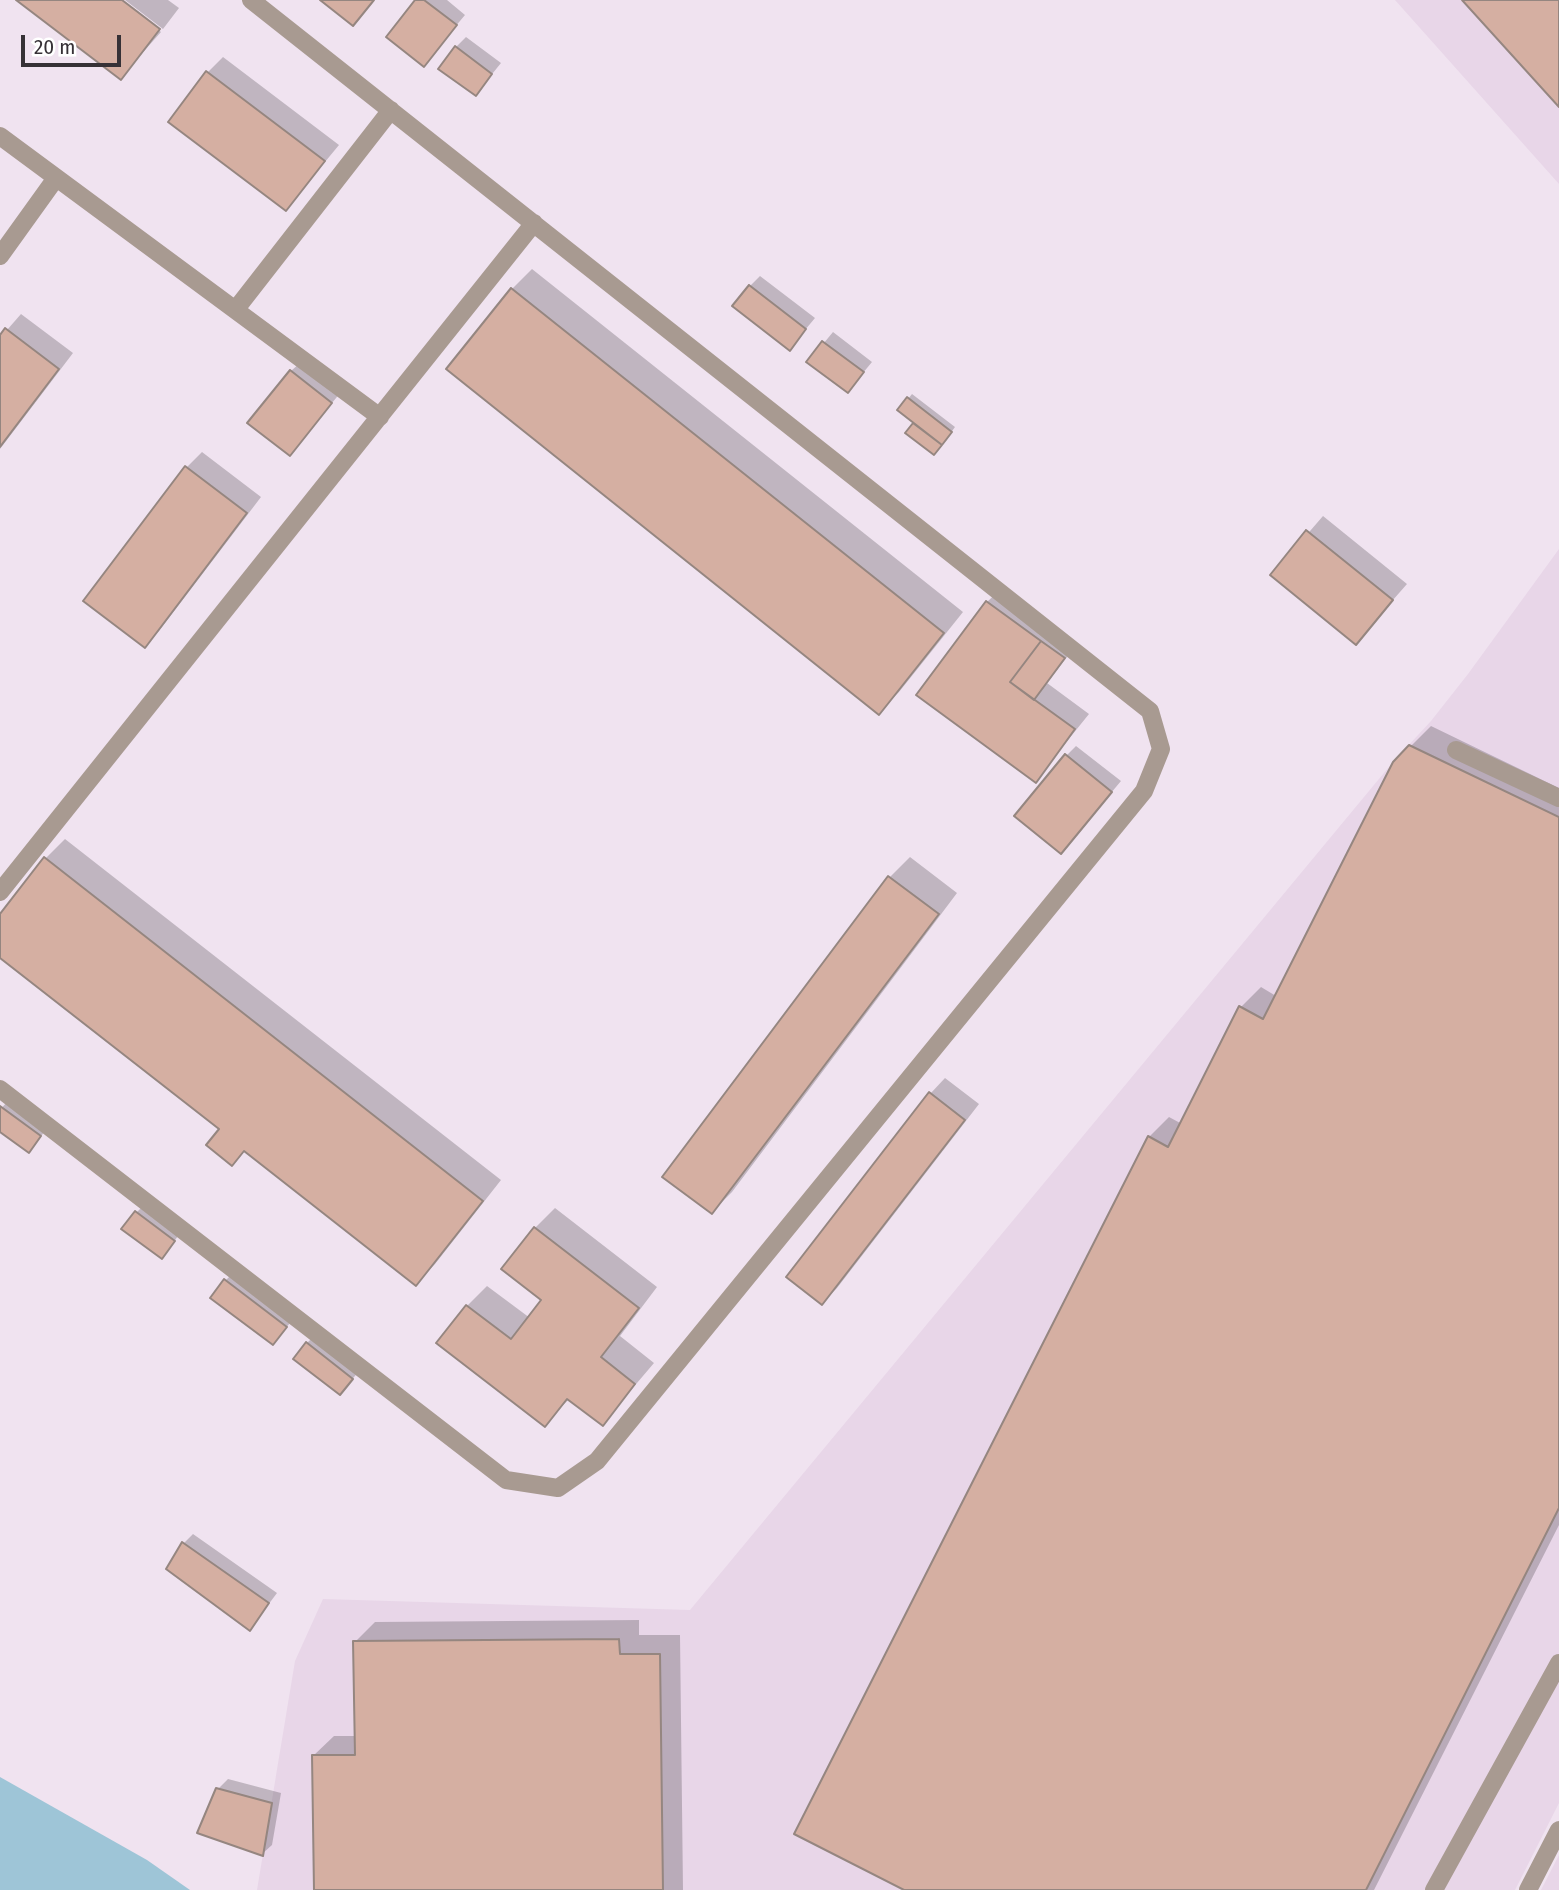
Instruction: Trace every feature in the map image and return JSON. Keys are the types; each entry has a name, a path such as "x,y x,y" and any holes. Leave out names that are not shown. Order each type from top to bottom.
{"street":[{"path":"0,1089 506,1479 558,1488 597,1461 1144,791 1161,749 1150,711 251,0"},
{"path":"236,309 391,110"},
{"path":"0,136 380,417"},
{"path":"0,256 55,178"},
{"path":"0,892 534,223"},
{"path":"1457,750 1559,798"},
{"path":"1434,1890 1559,1663"},
{"path":"1528,1890 1559,1829"}],"shaded area":[{"path":"1395,0 1559,0 1559,184"},
{"path":"1559,549 1559,1803 1515,1890 257,1890 295,1661 323,1599 690,1610 1393,762 1431,721"},
{"path":"1559,1855 1559,1890 1541,1890"}],"water":[{"path":"0,1777 147,1860 190,1890 0,1890"}],"building":[{"path":"16,0 122,0 160,29 121,80"},
{"path":"320,0 374,0 353,26"},
{"path":"415,0 424,0 457,25 424,67 386,37"},
{"path":"1462,0 1559,0 1559,107"},
{"path":"455,46 492,74 476,96 438,69"},
{"path":"206,71 325,161 286,211 168,122"},
{"path":"749,285 806,329 790,351 732,306"},
{"path":"511,288 944,633 879,715 446,369"},
{"path":"5,328 59,369 0,447 0,335"},
{"path":"822,341 864,372 848,393 806,362"},
{"path":"290,370 332,403 290,456 247,423"},
{"path":"907,397 952,432 942,445 897,410"},
{"path":"913,423 942,445 934,455 905,433"},
{"path":"185,466 247,513 145,648 83,601"},
{"path":"1306,530 1393,600 1356,645 1270,575"},
{"path":"986,601 1041,641 1010,682 1075,729 1036,783 916,695"},
{"path":"1041,641 1065,658 1034,700 1010,682"},
{"path":"1409,745 1559,817 1559,1508 1366,1890 904,1890 794,1834 1148,1136 1168,1147 1239,1006 1263,1019 1393,762"},
{"path":"1065,754 1112,792 1061,854 1014,816"},
{"path":"44,857 483,1201 416,1286 244,1151 232,1166 206,1145 219,1129 0,958 0,914"},
{"path":"888,876 939,914 712,1214 662,1177"},
{"path":"929,1092 965,1120 822,1305 786,1277"},
{"path":"0,1106 41,1136 29,1153 0,1132"},
{"path":"135,1211 175,1241 162,1259 121,1229"},
{"path":"534,1227 639,1308 601,1357 635,1384 603,1426 567,1399 545,1427 436,1343 466,1305 511,1339 541,1300 501,1269"},
{"path":"224,1279 287,1327 273,1345 210,1298"},
{"path":"306,1342 353,1379 340,1395 293,1359"},
{"path":"182,1542 269,1603 250,1631 166,1569"},
{"path":"619,1639 620,1654 660,1654 663,1890 314,1890 312,1755 355,1755 353,1641"},
{"path":"216,1788 272,1803 263,1856 197,1833"}]}
